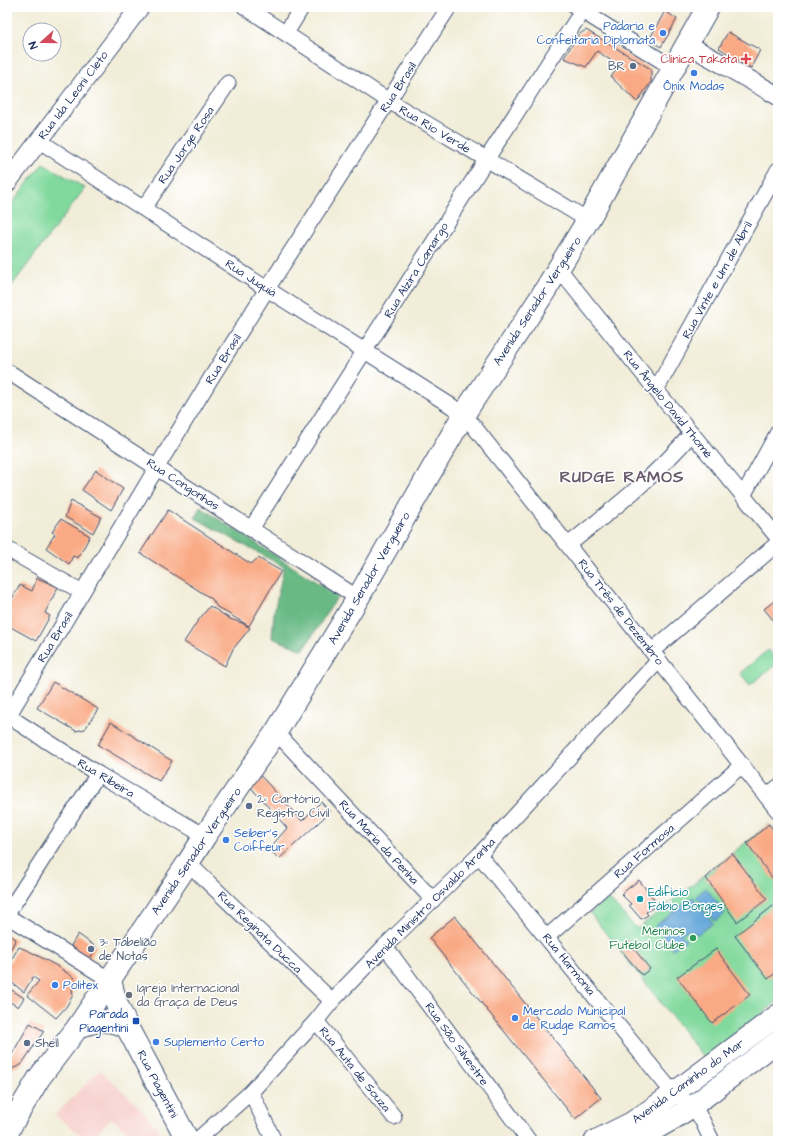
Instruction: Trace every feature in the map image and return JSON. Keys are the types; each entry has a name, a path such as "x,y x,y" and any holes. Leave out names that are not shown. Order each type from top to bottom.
{"main road":[{"name":"Avenida Senador Vergueiro","path":"7,1134 15,1102 39,1078 78,1027 276,732 358,598 464,414 559,269 708,7"},
{"name":"Rua Piagentini","path":"110,980 115,1000 127,1027 188,1141"},
{"name":"Avenida Caminho do Mar","path":"595,1141 631,1123 674,1094 778,1015"},
{"path":"78,1027 88,1023 108,1020 118,1022 127,1027"},
{"name":"Avenida Caminho do Mar","path":"635,1141 693,1106 778,1042"}],"street":[{"name":"Rua Ida Leoni Cleto","path":"7,183 140,7"},
{"name":"Rua Rio Verde","path":"245,7 389,101 588,220"},
{"path":"286,33 302,7"},
{"name":"Rua Brasil","path":"8,717 157,467 267,289 449,7"},
{"path":"579,9 673,68"},
{"name":"Rua Alzira Camargo","path":"251,529 486,160 579,9"},
{"path":"687,44 778,96"},
{"name":"Rua Jorge Rosa","path":"144,208 228,83"},
{"name":"Rua Juquiá","path":"38,140 267,289 464,414"},
{"name":"Rua Vinte e Um de Abril","path":"656,390 778,170"},
{"name":"Rua Ângelo David Thomé","path":"559,269 778,538"},
{"name":"Rua Congonhas","path":"7,371 358,598"},
{"name":"Rua Três de Dezembro","path":"464,414 742,765 772,792 778,811"},
{"path":"743,496 778,432"},
{"path":"568,545 626,499 664,464 692,433"},
{"name":"Avenida Ministro Osvaldo Aranha","path":"196,1141 251,1092 316,1021 332,1001 385,946 480,854 655,655 778,543"},
{"path":"7,549 82,592"},
{"name":"Rua Ribeira","path":"8,717 98,774 205,836"},
{"name":"Rua Maria da Penha","path":"276,732 433,900"},
{"name":"Rua Formosa","path":"547,937 742,765"},
{"path":"98,774 7,915 110,980"},
{"name":"Rua Harmonia","path":"480,854 674,1094 693,1106"},
{"name":"Rua Reginata Ducca","path":"188,863 332,1001"},
{"name":"Rua São Silvestre","path":"385,946 528,1141"},
{"name":"Rua Auta de Souza","path":"316,1021 394,1117"},
{"path":"251,1092 274,1141"},
{"path":"693,1106 702,1120 712,1141"}],"shaded area":[{"path":"100,1070 132,1100 160,1130 151,1141 138,1141 111,1118 89,1141 55,1115"}],"green space":[{"path":"43,163 85,188 7,292 7,210"},
{"path":"200,507 338,596 303,650 272,638 274,612 284,567 195,518"},
{"path":"768,650 778,663 750,685 740,673"},
{"name":"Meninos Futebol Clube","path":"769,824 778,836 778,1001 705,1059 590,913 608,898 637,929"}],"water":[{"path":"706,888 725,913 715,921 696,896"},
{"path":"693,897 713,923 698,934 687,930 681,934 686,940 673,949 655,926"}],"building":[{"path":"665,11 677,19 661,47 649,40"},
{"name":"BR","path":"586,30 651,69 651,82 637,102 611,77 619,66 597,51 586,67 564,58 578,35"},
{"name":"Clinica Takata","path":"728,32 760,50 751,68 719,48"},
{"path":"96,470 123,489 111,510 82,490"},
{"path":"71,501 101,517 93,533 65,517"},
{"path":"168,510 251,564 258,558 281,571 249,626 217,607 212,599 140,553"},
{"path":"61,519 90,536 78,558 73,556 69,564 46,548 55,534 52,532"},
{"path":"37,578 58,587 45,613 50,616 36,641 7,625 7,614 9,610 7,607 20,585 32,591"},
{"path":"778,598 778,626 764,609"},
{"path":"210,606 230,619 242,623 250,628 233,649 225,666 184,642"},
{"path":"53,682 98,709 85,729 76,731 37,708"},
{"path":"111,722 172,761 159,781 98,745"},
{"path":"259,774 302,821 321,802 330,812 279,859 269,849 287,828 246,782"},
{"path":"769,824 778,836 778,886 747,843"},
{"path":"732,853 767,899 737,922 706,878"},
{"name":"Edifício Fábio Borges","path":"639,880 659,906 656,909 654,907 646,912 648,915 641,919 629,905 631,904 621,894"},
{"path":"778,902 778,971 768,979 735,936"},
{"name":"Mercado Municipal de Rudge Ramos","path":"455,916 601,1098 575,1119 429,938"},
{"path":"7,934 16,939 7,956"},
{"path":"78,934 96,947 89,961 69,949"},
{"path":"628,941 650,969 642,975 619,948"},
{"name":"Politex","path":"19,947 57,966 73,977 76,982 72,989 73,995 66,1007 56,1018 27,995 39,981 33,977 24,992 7,979 7,966"},
{"path":"716,949 750,995 712,1023 677,977"},
{"path":"7,987 24,998 18,1007 7,1000"},
{"name":"Shell","path":"30,1023 44,1031 21,1065 7,1071 7,1055 12,1054"}],"place":[{"name":"Padaria e Confeitaria Diplomata","path":"663,33"},
{"name":"Clinica Takata","path":"746,59"},
{"name":"BR","path":"633,66"},
{"name":"Ônix Modas","path":"694,73"},
{"name":"2º Cartório Registro Cívil","path":"249,806"},
{"name":"Seiber's Coiffeur","path":"226,840"},
{"name":"Edifício Fábio Borges","path":"640,899"},
{"name":"Meninos Futebol Clube","path":"693,938"},
{"name":"3º Tabelião de Notas","path":"91,949"},
{"name":"Politex","path":"55,985"},
{"name":"Igreja Internacional da Graça de Deus","path":"129,995"},
{"name":"Mercado Municipal de Rudge Ramos","path":"515,1018"},
{"name":"Parada Piagentini","path":"136,1021"},
{"name":"Suplemento Certo","path":"156,1042"},
{"name":"Shell","path":"27,1043"}],"district":[{"name":"RUDGE RAMOS","path":"622,476"}]}
